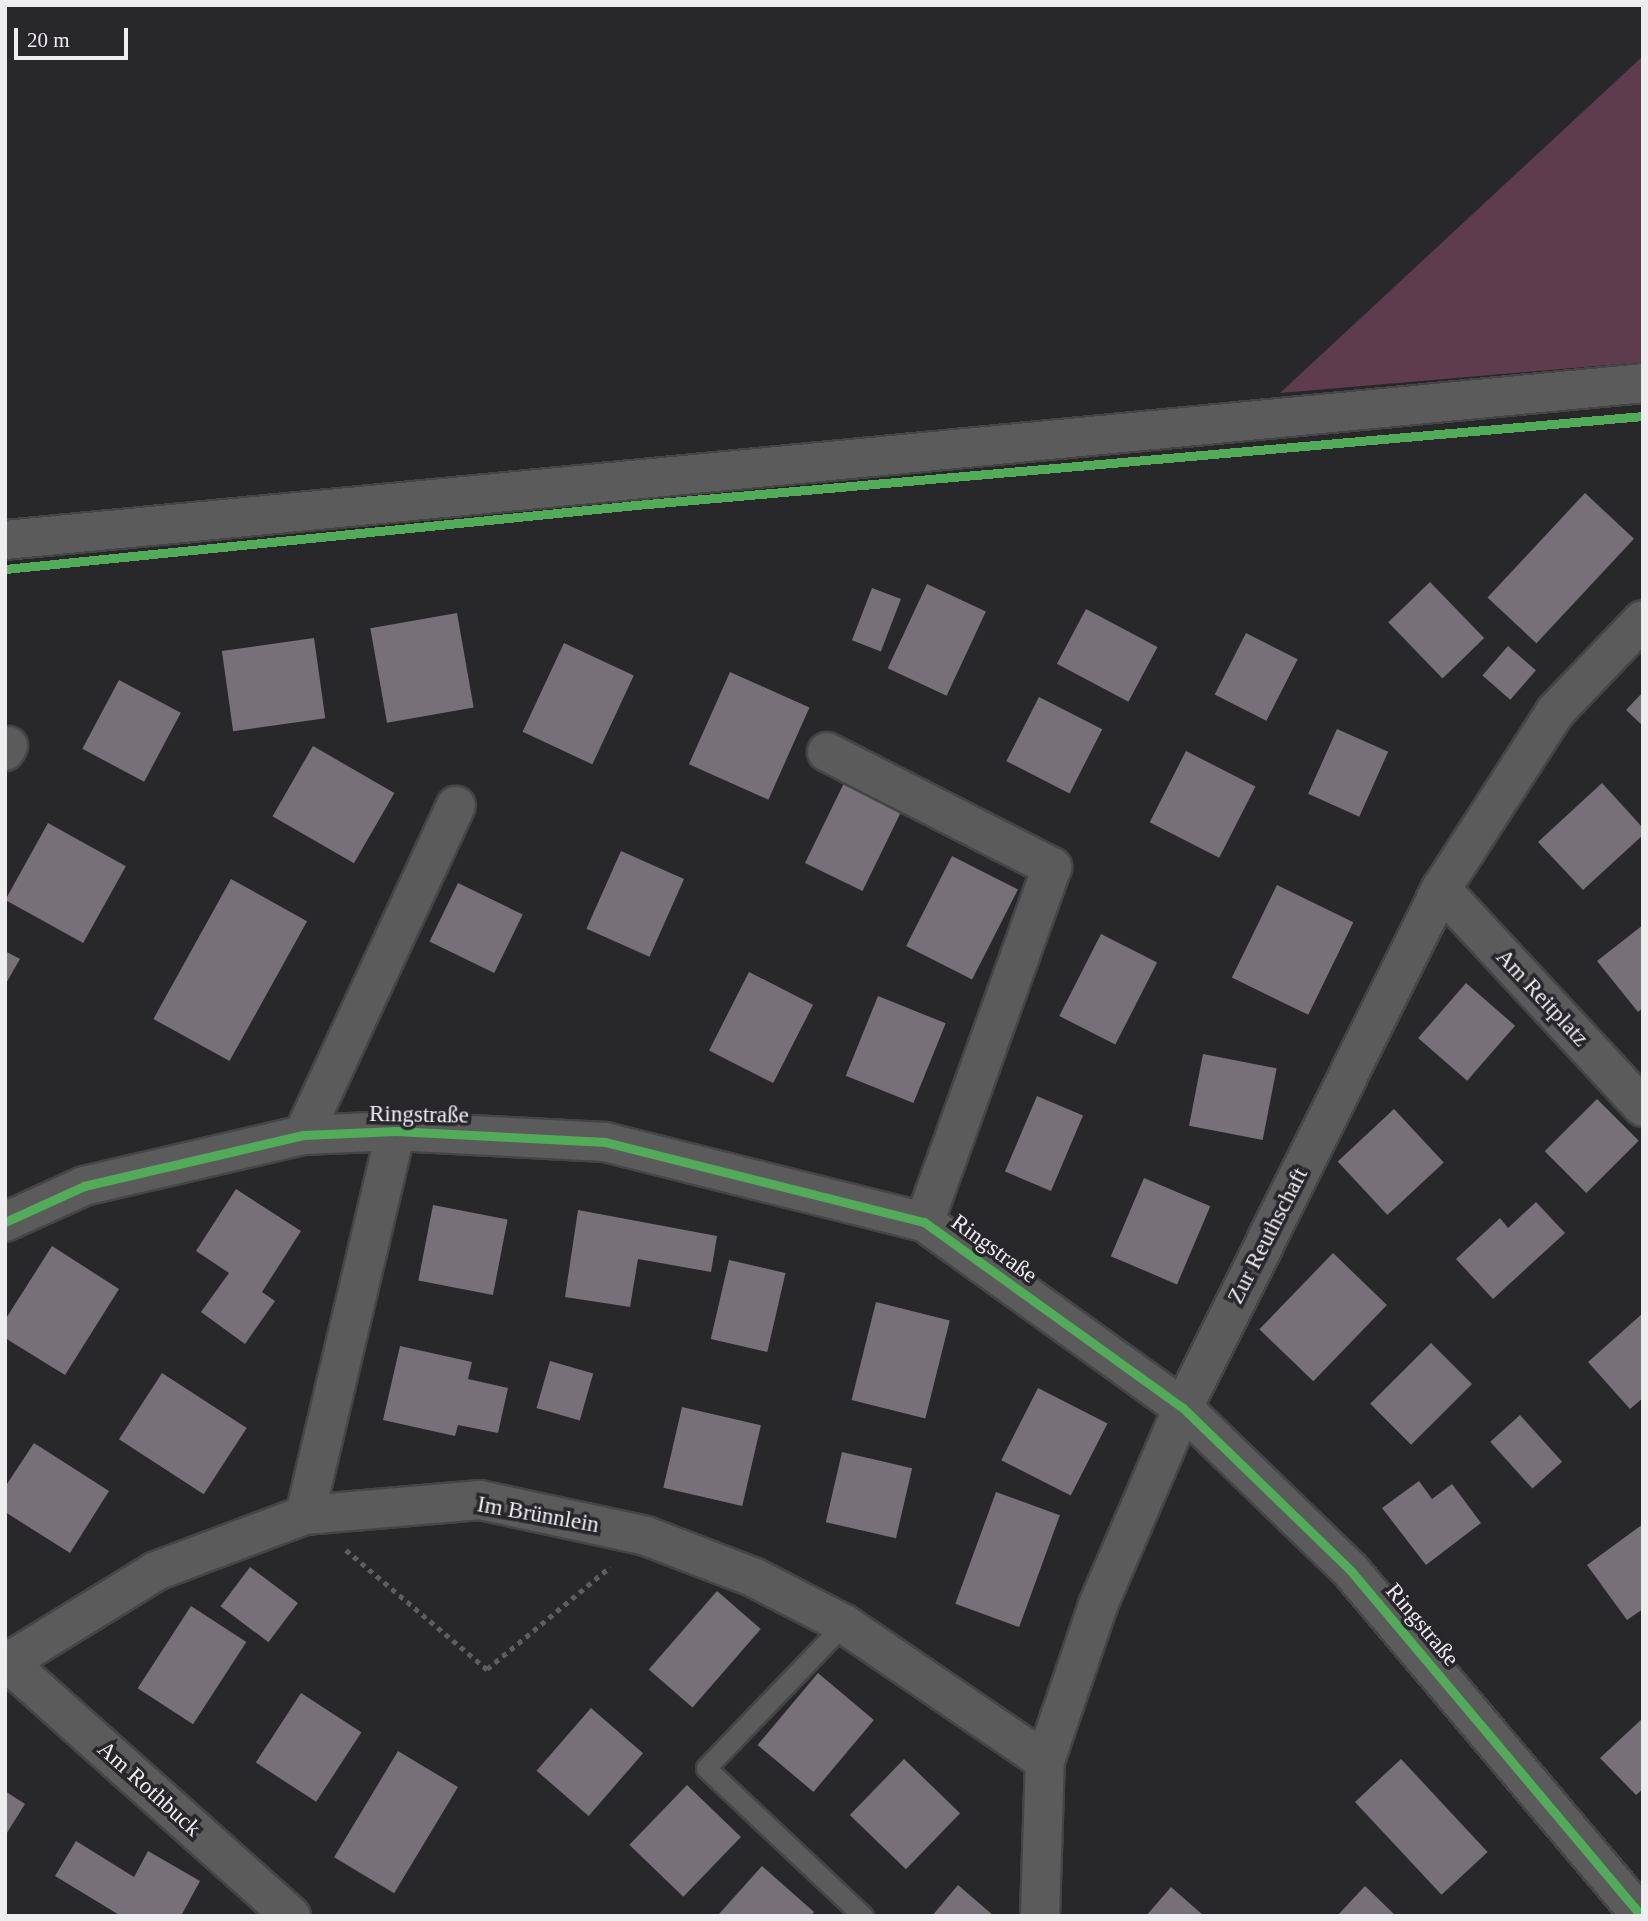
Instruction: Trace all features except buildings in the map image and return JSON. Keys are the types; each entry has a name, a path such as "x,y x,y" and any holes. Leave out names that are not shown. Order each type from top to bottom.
{"street":[{"path":"5,540 1643,383"},
{"name":"Zur Reuthschaft","path":"1040,1916 1045,1761 1098,1605 1183,1408 1441,889 1555,712 1643,620"},
{"path":"827,752 1052,867 924,1222"},
{"path":"303,1135 456,806"},
{"name":"Am Reitplatz","path":"1441,889 1643,1107"},
{"path":"305,1516 396,1131"},
{"name":"Ringstraße","path":"5,1222 85,1186 303,1135 396,1131 605,1142 924,1222 1183,1408 1351,1571 1642,1916"},
{"name":"Im Brünnlein","path":"6,1663 156,1571 305,1516 480,1500 646,1536 753,1577 844,1623 1045,1761"},
{"name":"Am Rothbuck","path":"6,1663 291,1916"}],"lane":[{"path":"844,1623 706,1768 863,1916"}],"path":[{"path":"305,1516 487,1669 646,1536"}],"shaded area":[{"path":"1643,56 1643,362 1280,393"}],"cycle path":[{"path":"5,569 636,505 1643,416"},
{"path":"5,1222 84,1186 303,1135 396,1131 605,1142 924,1222 1183,1408 1351,1571 1642,1916"}]}
